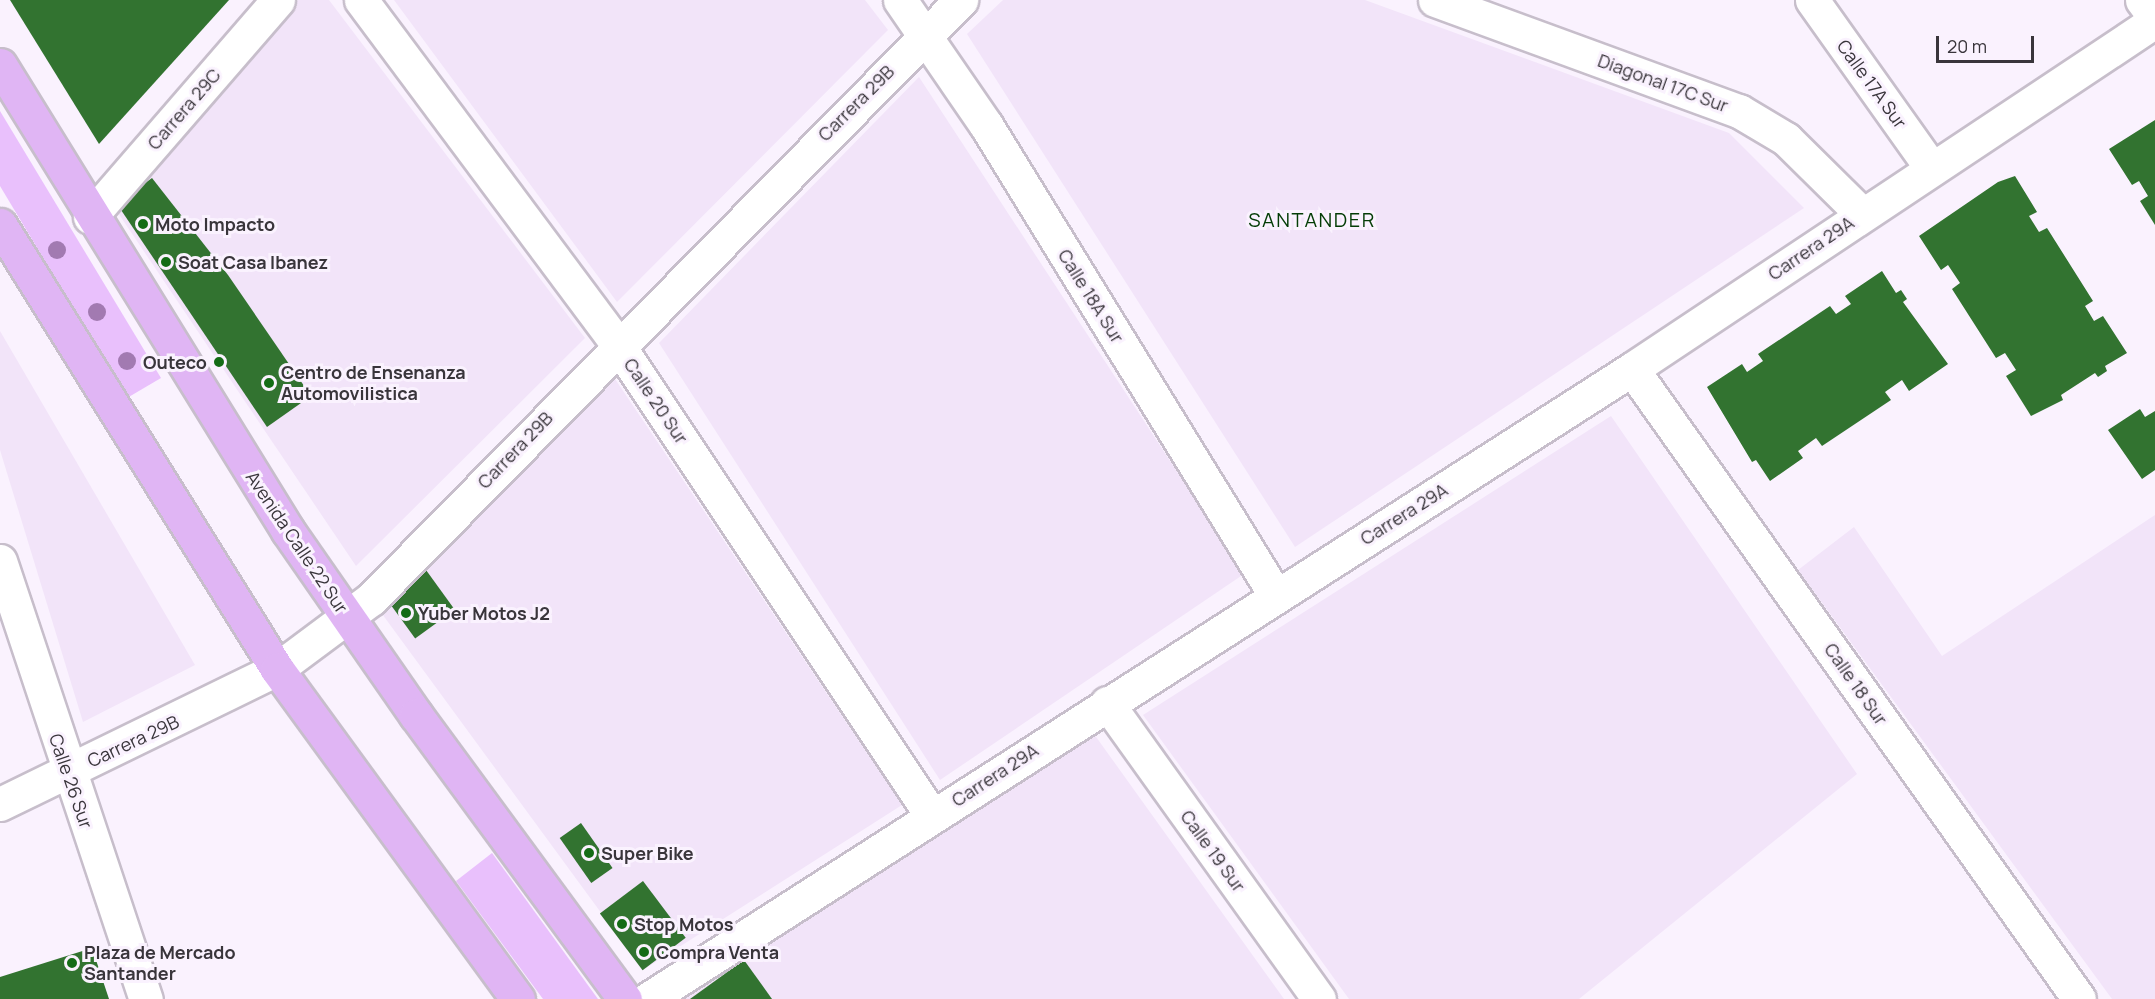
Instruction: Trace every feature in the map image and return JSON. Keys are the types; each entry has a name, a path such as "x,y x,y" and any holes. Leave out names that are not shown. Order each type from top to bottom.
{"main road":[{"name":"Avenida Calle 22 Sur","path":"0,65 90,218 347,617 625,999"},
{"path":"0,225 277,669 518,999"}],"street":[{"name":"Carrera 29C","path":"90,218 278,0"},
{"name":"Calle 20 Sur","path":"361,0 618,345 932,816"},
{"name":"Calle 18A Sur","path":"900,0 925,33 1276,596"},
{"name":"Carrera 29B","path":"0,804 208,706 277,669 347,617 925,33 961,0"},
{"name":"Diagonal 17C Sur","path":"1435,0 1748,116 1786,139 1862,214"},
{"name":"Calle 17A Sur","path":"1812,0 1932,169"},
{"path":"2142,0 2155,19"},
{"name":"Carrera 29A","path":"648,999 1632,369 2155,19"},
{"name":"Calle 18 Sur","path":"1632,369 2079,999"},
{"name":"Calle 26 Sur","path":"0,561 67,771 146,999"},
{"name":"Calle 19 Sur","path":"1107,703 1319,999"}],"shaded area":[{"path":"298,0 329,0 585,338 356,566 112,204"},
{"path":"394,0 865,0 888,30 617,302"},
{"path":"1003,0 1365,0 1729,133 1804,208 1295,547 967,34"},
{"path":"919,77 1244,574 940,780 659,343"},
{"path":"0,111 161,378 127,398 0,186"},
{"path":"0,331 195,665 83,722 0,450"},
{"path":"615,379 902,805 643,970 377,607 499,496"},
{"path":"1611,416 1857,774 1579,999 1349,999 1143,715"},
{"path":"2155,515 2155,999 2112,999 1798,570 1854,527 1942,656"},
{"path":"1094,734 1284,999 681,999"},
{"path":"492,853 598,999 543,999 456,881"}],"building":[{"path":"10,0 229,0 99,144"},
{"path":"2155,120 2155,225 2140,201 2148,196 2139,181 2132,185 2109,149"},
{"path":"2015,176 2037,212 2029,216 2039,232 2047,228 2093,301 2085,306 2094,321 2103,316 2127,353 2105,366 2107,371 2098,377 2095,373 2061,395 2063,400 2031,416 2006,376 2016,370 2005,353 1996,358 1952,289 1960,283 1948,265 1941,270 1919,236 1998,182"},
{"path":"152,178 228,275 311,396 267,427 117,204"},
{"path":"1882,271 1896,293 1901,290 1907,299 1903,302 1948,364 1909,391 1902,380 1885,392 1891,400 1822,446 1816,438 1798,451 1803,458 1770,481 1756,460 1752,462 1707,387 1742,364 1747,372 1763,361 1758,354 1830,306 1836,314 1851,304 1845,296"},
{"path":"2140,409 2145,417 2155,411 2155,470 2142,479 2108,430"},
{"path":"426,570 455,610 415,638 386,599"},
{"path":"581,823 613,868 591,883 560,838"},
{"path":"643,881 686,938 643,970 600,913"},
{"name":"Plaza de Mercado Santander","path":"92,948 109,999 0,999 0,977"},
{"path":"744,960 772,999 690,999"}],"place":[{"name":"Moto Impacto","path":"143,224"},
{"name":"Soat Casa Ibanez","path":"166,262"},
{"name":"Outeco","path":"219,362"},
{"name":"Centro de Ensenanza Automovilistica","path":"269,383"},
{"name":"Yuber Motos J2","path":"406,613"},
{"name":"Super Bike","path":"589,853"},
{"name":"Stop Motos","path":"622,924"},
{"name":"Compra Venta","path":"644,952"},
{"name":"Plaza de Mercado Santander","path":"72,963"}],"district":[{"name":"SANTANDER","path":"1312,219"}]}
